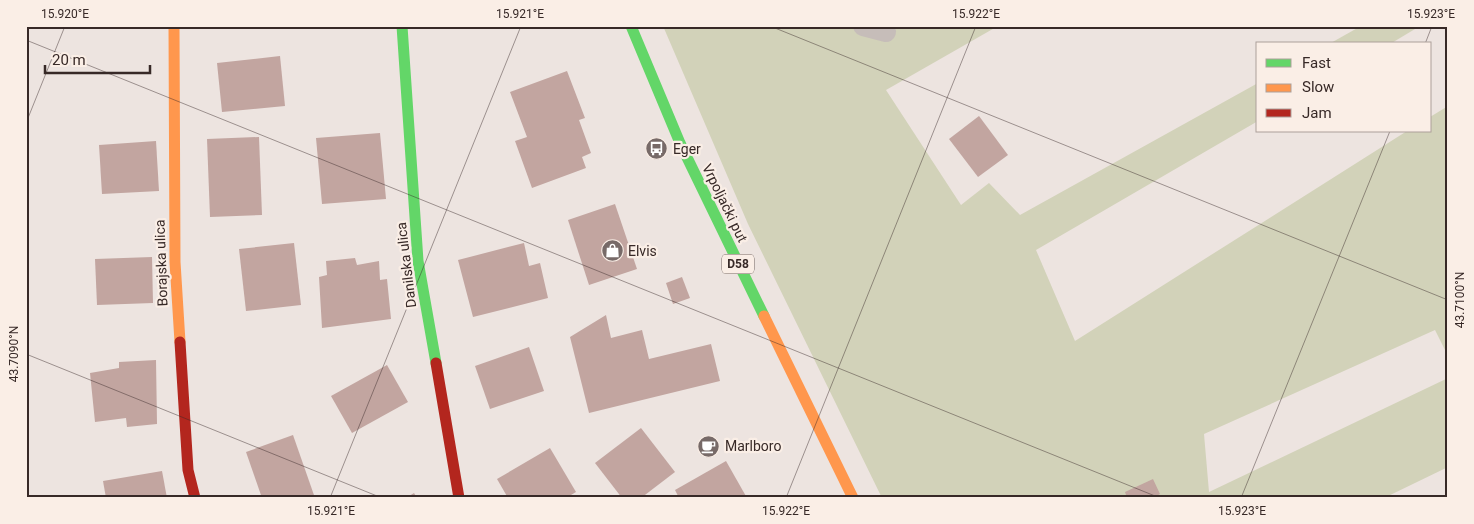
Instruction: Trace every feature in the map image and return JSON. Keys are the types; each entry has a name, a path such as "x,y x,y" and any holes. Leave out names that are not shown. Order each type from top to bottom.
{"street":[{"name":"Borajska ulica","path":"174,26 175,262 188,470 195,498"},
{"name":"Danilska ulica","path":"402,26 418,261 459,498"},
{"name":"Vrpoljački put","path":"631,26 680,143 853,498"}],"lane":[{"path":"863,26 886,32"}],"green space":[{"path":"663,26 998,26 886,90 961,205 989,183 1020,215 1256,84 1256,122 1036,250 1075,341 1405,132 1432,132 1432,116 1448,106 1448,356 1435,330 1204,434 1209,492 1448,378 1448,467 1384,498 882,498 748,224"},
{"path":"1361,26 1420,26 1393,42 1333,42"}],"building":[{"path":"280,56 285,106 222,112 217,63"},
{"path":"567,71 585,118 579,120 591,153 582,157 586,168 532,188 515,141 527,137 510,92"},
{"path":"979,116 1008,155 978,177 949,139"},
{"path":"380,133 386,199 322,204 316,138"},
{"path":"259,137 262,215 210,217 207,139"},
{"path":"156,141 159,191 102,194 99,145"},
{"path":"615,204 637,269 589,285 568,220"},
{"path":"294,243 301,305 246,311 239,249"},
{"path":"524,243 529,266 540,263 548,298 473,317 458,260"},
{"path":"152,257 153,303 97,305 95,259"},
{"path":"355,258 357,265 379,261 380,280 387,279 391,319 322,328 319,277 327,275 326,261"},
{"path":"682,277 690,298 673,304 666,283"},
{"path":"606,315 611,338 642,330 649,359 711,344 720,381 589,413 570,337"},
{"path":"529,347 544,391 490,409 475,366"},
{"path":"156,360 157,424 127,427 126,418 95,422 90,373 119,368 119,362"},
{"path":"387,365 408,402 352,433 331,396"},
{"path":"641,428 675,472 641,498 622,498 595,463"},
{"path":"293,435 315,498 262,498 246,452"},
{"path":"550,448 576,492 566,498 508,498 497,479"},
{"path":"726,461 747,498 679,498 675,490"},
{"path":"162,471 167,498 106,498 103,481"},
{"path":"1153,479 1160,494 1153,498 1127,498 1125,492"},
{"path":"414,493 417,498 406,498"}],"traffic: fast":[{"path":"402,26 418,261 436,363"},
{"path":"631,26 680,143 764,316"}],"traffic: slow":[{"path":"174,26 175,262 180,342"},
{"path":"764,316 853,498"}],"traffic: jam":[{"path":"180,342 188,470 195,498"},
{"path":"436,363 459,498"}],"place":[{"name":"Eger","path":"657,149"},
{"name":"Elvis","path":"612,251"},
{"name":"Marlboro","path":"709,446"}]}
